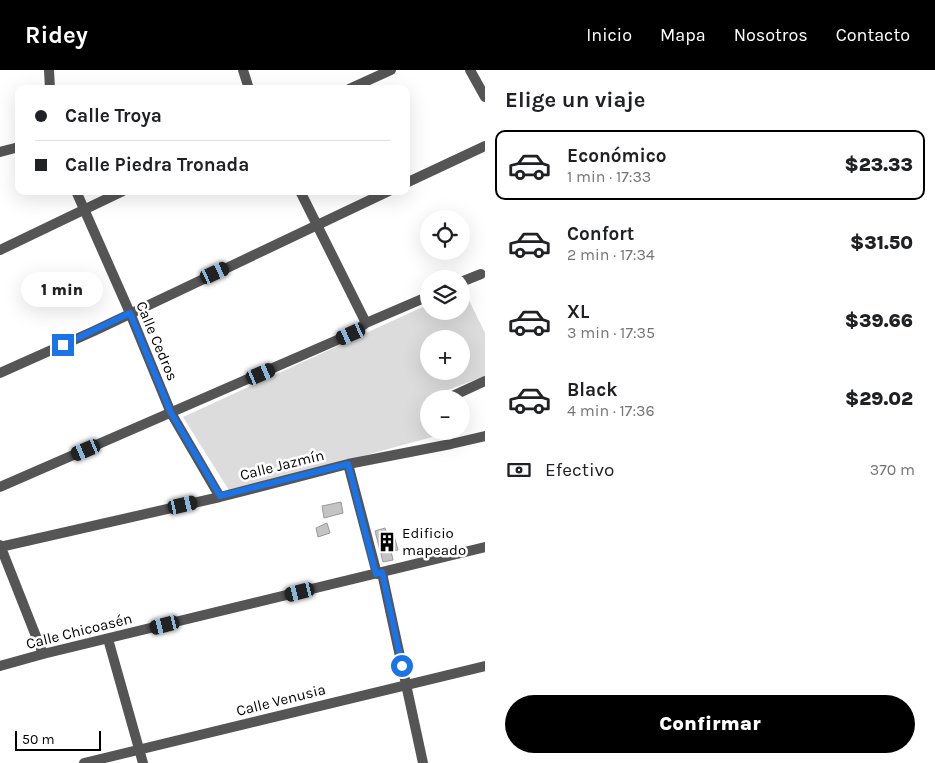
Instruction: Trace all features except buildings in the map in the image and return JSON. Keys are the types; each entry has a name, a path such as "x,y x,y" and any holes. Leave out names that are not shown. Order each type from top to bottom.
{"street":[{"path":"49,70 50,85"},
{"path":"243,70 249,85"},
{"path":"357,85 391,70"},
{"path":"470,70 485,97"},
{"path":"410,181 485,146"},
{"path":"0,152 15,147"},
{"name":"Calle Cedros","path":"78,195 130,313 171,413 220,496"},
{"path":"0,250 114,195"},
{"path":"302,195 366,323"},
{"path":"0,373 380,195"},
{"path":"470,278 481,274"},
{"path":"0,487 351,334 366,323 420,300"},
{"path":"466,390 485,381"},
{"name":"Calle Jazmín","path":"0,547 348,464 485,436"},
{"path":"450,440 451,444"},
{"path":"348,464 379,573 423,763"},
{"path":"0,547 43,654"},
{"name":"Calle Chicoasén","path":"0,666 485,547"},
{"path":"108,639 143,763"},
{"name":"Calle Venusia","path":"84,763 485,666"}],"shaded area":[{"path":"470,302 485,333 485,376 448,390 420,390 421,440 230,492 183,417 420,308 420,320 470,320"}],"place":[{"name":"Edificio mapeado","path":"387,542"}],"route":[{"path":"63,345 130,313 171,413 220,496 348,464 376,574 382,572 402,666"}]}
